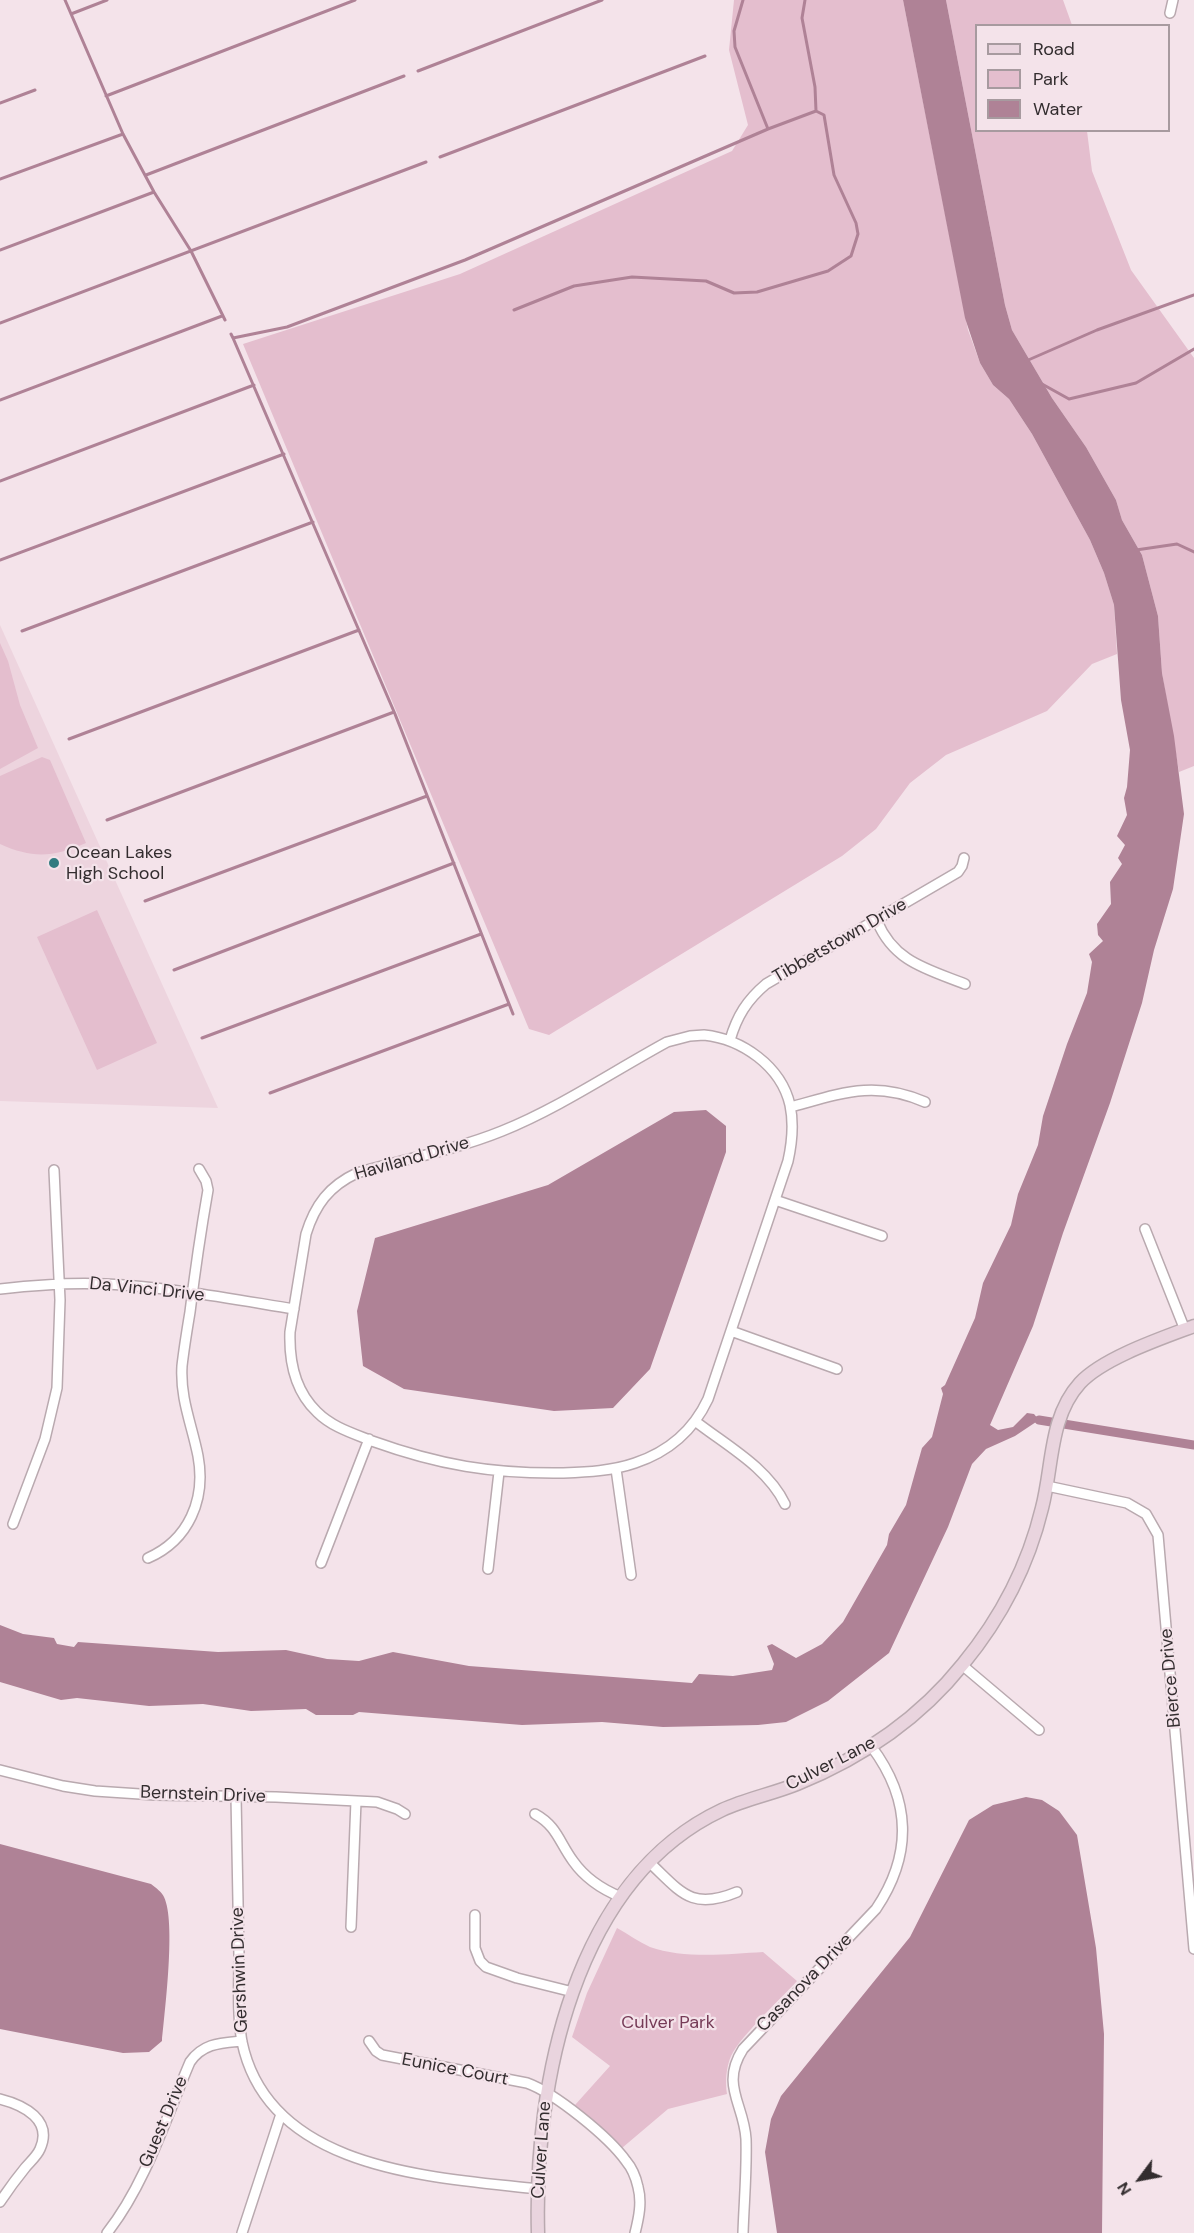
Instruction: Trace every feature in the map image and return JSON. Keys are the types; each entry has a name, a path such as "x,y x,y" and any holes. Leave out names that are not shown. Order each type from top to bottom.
{"street":[{"path":"1170,13 1173,0"},
{"name":"Tibbetstown Drive","path":"730,1040 740,1013 754,994 779,976 958,872 964,858"},
{"path":"877,921 887,940 905,958 965,984"},
{"name":"Haviland Drive","path":"704,1035 730,1040 748,1050 774,1073 787,1094 793,1129 792,1145 708,1400 696,1421 678,1440 642,1461 616,1469 573,1473 499,1472 412,1455 345,1431 328,1421 312,1406 295,1377 289,1347 306,1234 311,1219 326,1192 345,1178 386,1164 458,1147 503,1131 534,1117 677,1038 704,1035"},
{"path":"790,1107 839,1093 868,1089 895,1091 925,1102"},
{"path":"148,1558 162,1552 180,1537 188,1525 198,1495 200,1468 185,1407 182,1366 208,1190 206,1180 199,1169"},
{"path":"13,1524 45,1439 57,1388 60,1341 54,1170"},
{"path":"775,1200 882,1236"},
{"path":"1145,1229 1190,1328"},
{"name":"Da Vinci Drive","path":"0,1289 59,1284 106,1284 192,1293 294,1309"},
{"name":"Culver Lane","path":"538,2233 537,2189 541,2128 546,2092 558,2041 573,1992 592,1947 621,1897 649,1862 681,1834 721,1811 824,1773 872,1746 917,1712 962,1665 998,1614 1013,1587 1034,1537 1047,1486 1059,1416 1071,1394 1098,1368 1190,1328"},
{"path":"731,1331 837,1369"},
{"path":"696,1421 761,1472 779,1492 785,1504"},
{"path":"321,1563 369,1439"},
{"path":"616,1469 631,1575"},
{"path":"488,1569 499,1472"},
{"name":"Bierce Drive","path":"1047,1486 1127,1503 1146,1514 1158,1535 1194,1949"},
{"path":"962,1665 1039,1730"},
{"name":"Casanova Drive","path":"743,2233 746,2138 733,2086 737,2058 876,1909 897,1867 903,1832 900,1800 886,1768 872,1746"},
{"name":"Bernstein Drive","path":"0,1770 63,1786 95,1791 356,1801 386,1804 405,1814"},
{"name":"Gershwin Drive","path":"236,1796 240,2023 242,2042 261,2089 281,2114 303,2132 318,2141 374,2163 424,2175 537,2189"},
{"path":"351,1927 356,1801"},
{"path":"535,1814 548,1821 581,1871 600,1887 621,1897"},
{"path":"649,1862 686,1896 704,1900 720,1899 737,1892"},
{"path":"475,1915 475,1948 480,1961 486,1967 517,1978 573,1992"},
{"name":"Eunice Court","path":"369,2041 382,2055 527,2084 546,2092 606,2140 629,2164 640,2200 635,2233"},
{"name":"Guest Drive","path":"107,2233 138,2184 190,2062 202,2049 211,2044 242,2042"},
{"path":"0,2099 30,2111 36,2117 43,2132 37,2154 0,2202"},
{"path":"242,2233 281,2114"}],"shaded area":[{"name":"Ocean Lakes High School","path":"0,625 218,1108 0,1101"}],"green space":[{"path":"734,0 903,0 968,330 980,363 993,385 1009,399 1032,434 1090,540 1114,605 1117,654 1092,664 1047,711 946,755 910,783 876,829 842,856 549,1035 529,1029 243,344 460,274 732,151 748,125 729,50"},
{"path":"946,0 1063,0 1072,24 975,24 975,132 1087,132 1092,171 1131,270 1194,358 1194,766 1179,772 1162,673 1158,616 1142,555 1122,520 1116,500 1086,447 1052,398 1012,330 1005,305"},
{"path":"0,643 8,661 20,705 38,748 0,769"},
{"path":"42,757 50,760 86,843 64,851 33,854 0,844 0,776"},
{"path":"97,910 157,1043 97,1070 37,937"},
{"name":"Culver Park","path":"617,1928 650,1947 663,1951 706,1955 763,1952 797,1981 736,2047 727,2070 727,2094 668,2109 622,2148 575,2105 610,2066 572,2037 587,1993"}],"water":[{"path":"903,0 946,0 1005,305 1012,330 1052,398 1086,447 1116,500 1122,520 1142,555 1158,616 1162,673 1174,736 1184,814 1173,889 1154,950 1142,1003 1033,1326 990,1425 998,1430 1013,1427 1027,1413 1034,1414 1039,1420 1015,1436 986,1449 972,1464 948,1527 889,1653 828,1701 786,1722 758,1725 663,1727 602,1722 522,1725 359,1712 353,1715 316,1715 306,1709 251,1711 203,1704 149,1706 77,1698 61,1700 0,1682 0,1625 23,1634 54,1638 57,1644 74,1647 78,1642 218,1652 286,1650 327,1659 359,1661 393,1652 469,1666 692,1683 699,1674 733,1676 772,1670 774,1664 767,1646 772,1644 796,1658 822,1644 843,1622 887,1545 889,1534 906,1505 922,1448 932,1437 943,1394 941,1388 945,1385 975,1318 983,1283 1011,1225 1018,1194 1038,1145 1043,1116 1087,993 1092,962 1089,954 1103,941 1098,935 1097,924 1111,904 1110,882 1122,864 1118,858 1125,845 1117,836 1127,815 1124,798 1130,750 1121,700 1114,605 1104,573 1090,540 1032,434 1009,399 993,385 980,363 965,318"},
{"path":"706,1110 726,1126 726,1152 650,1369 613,1408 554,1411 404,1389 363,1366 357,1311 375,1238 548,1185 674,1112"},
{"path":"1026,1797 1042,1800 1059,1811 1077,1835 1096,1948 1104,2034 1102,2233 777,2233 765,2152 771,2119 781,2096 910,1937 969,1820 993,1805"},
{"path":"0,1844 151,1884 162,1893 169,1926 167,1988 162,2041 149,2052 123,2053 0,2029"}],"waterway":[{"path":"65,0 123,134 154,192 191,251 225,320"},
{"path":"71,14 107,0"},
{"path":"106,96 355,0"},
{"path":"418,71 602,0"},
{"path":"743,0 734,31 735,47 768,129"},
{"path":"805,0 802,18 815,87 816,111"},
{"path":"440,157 705,56"},
{"path":"146,175 404,76"},
{"path":"0,103 35,90"},
{"path":"514,310 574,286 632,277 706,281 734,293 757,292 828,271 851,256 858,234 856,223 834,175 824,115 816,111"},
{"path":"231,334 233,338 287,327 465,260 768,129 816,111"},
{"path":"0,179 123,134"},
{"path":"0,323 426,162"},
{"path":"0,250 154,192"},
{"path":"1026,361 1097,330 1194,295"},
{"path":"0,400 222,316"},
{"path":"233,338 395,714 513,1014"},
{"path":"1042,384 1069,399 1136,383 1194,349"},
{"path":"0,481 254,385"},
{"path":"0,560 284,454"},
{"path":"22,631 313,522"},
{"path":"1136,550 1177,544 1194,552"},
{"path":"69,739 359,630"},
{"path":"107,820 394,712"},
{"path":"145,901 427,796"},
{"path":"174,970 454,863"},
{"path":"202,1038 481,934"},
{"path":"270,1093 509,1004"},
{"path":"1039,1420 1194,1445"}],"place":[{"name":"Ocean Lakes High School","path":"54,863"}]}
